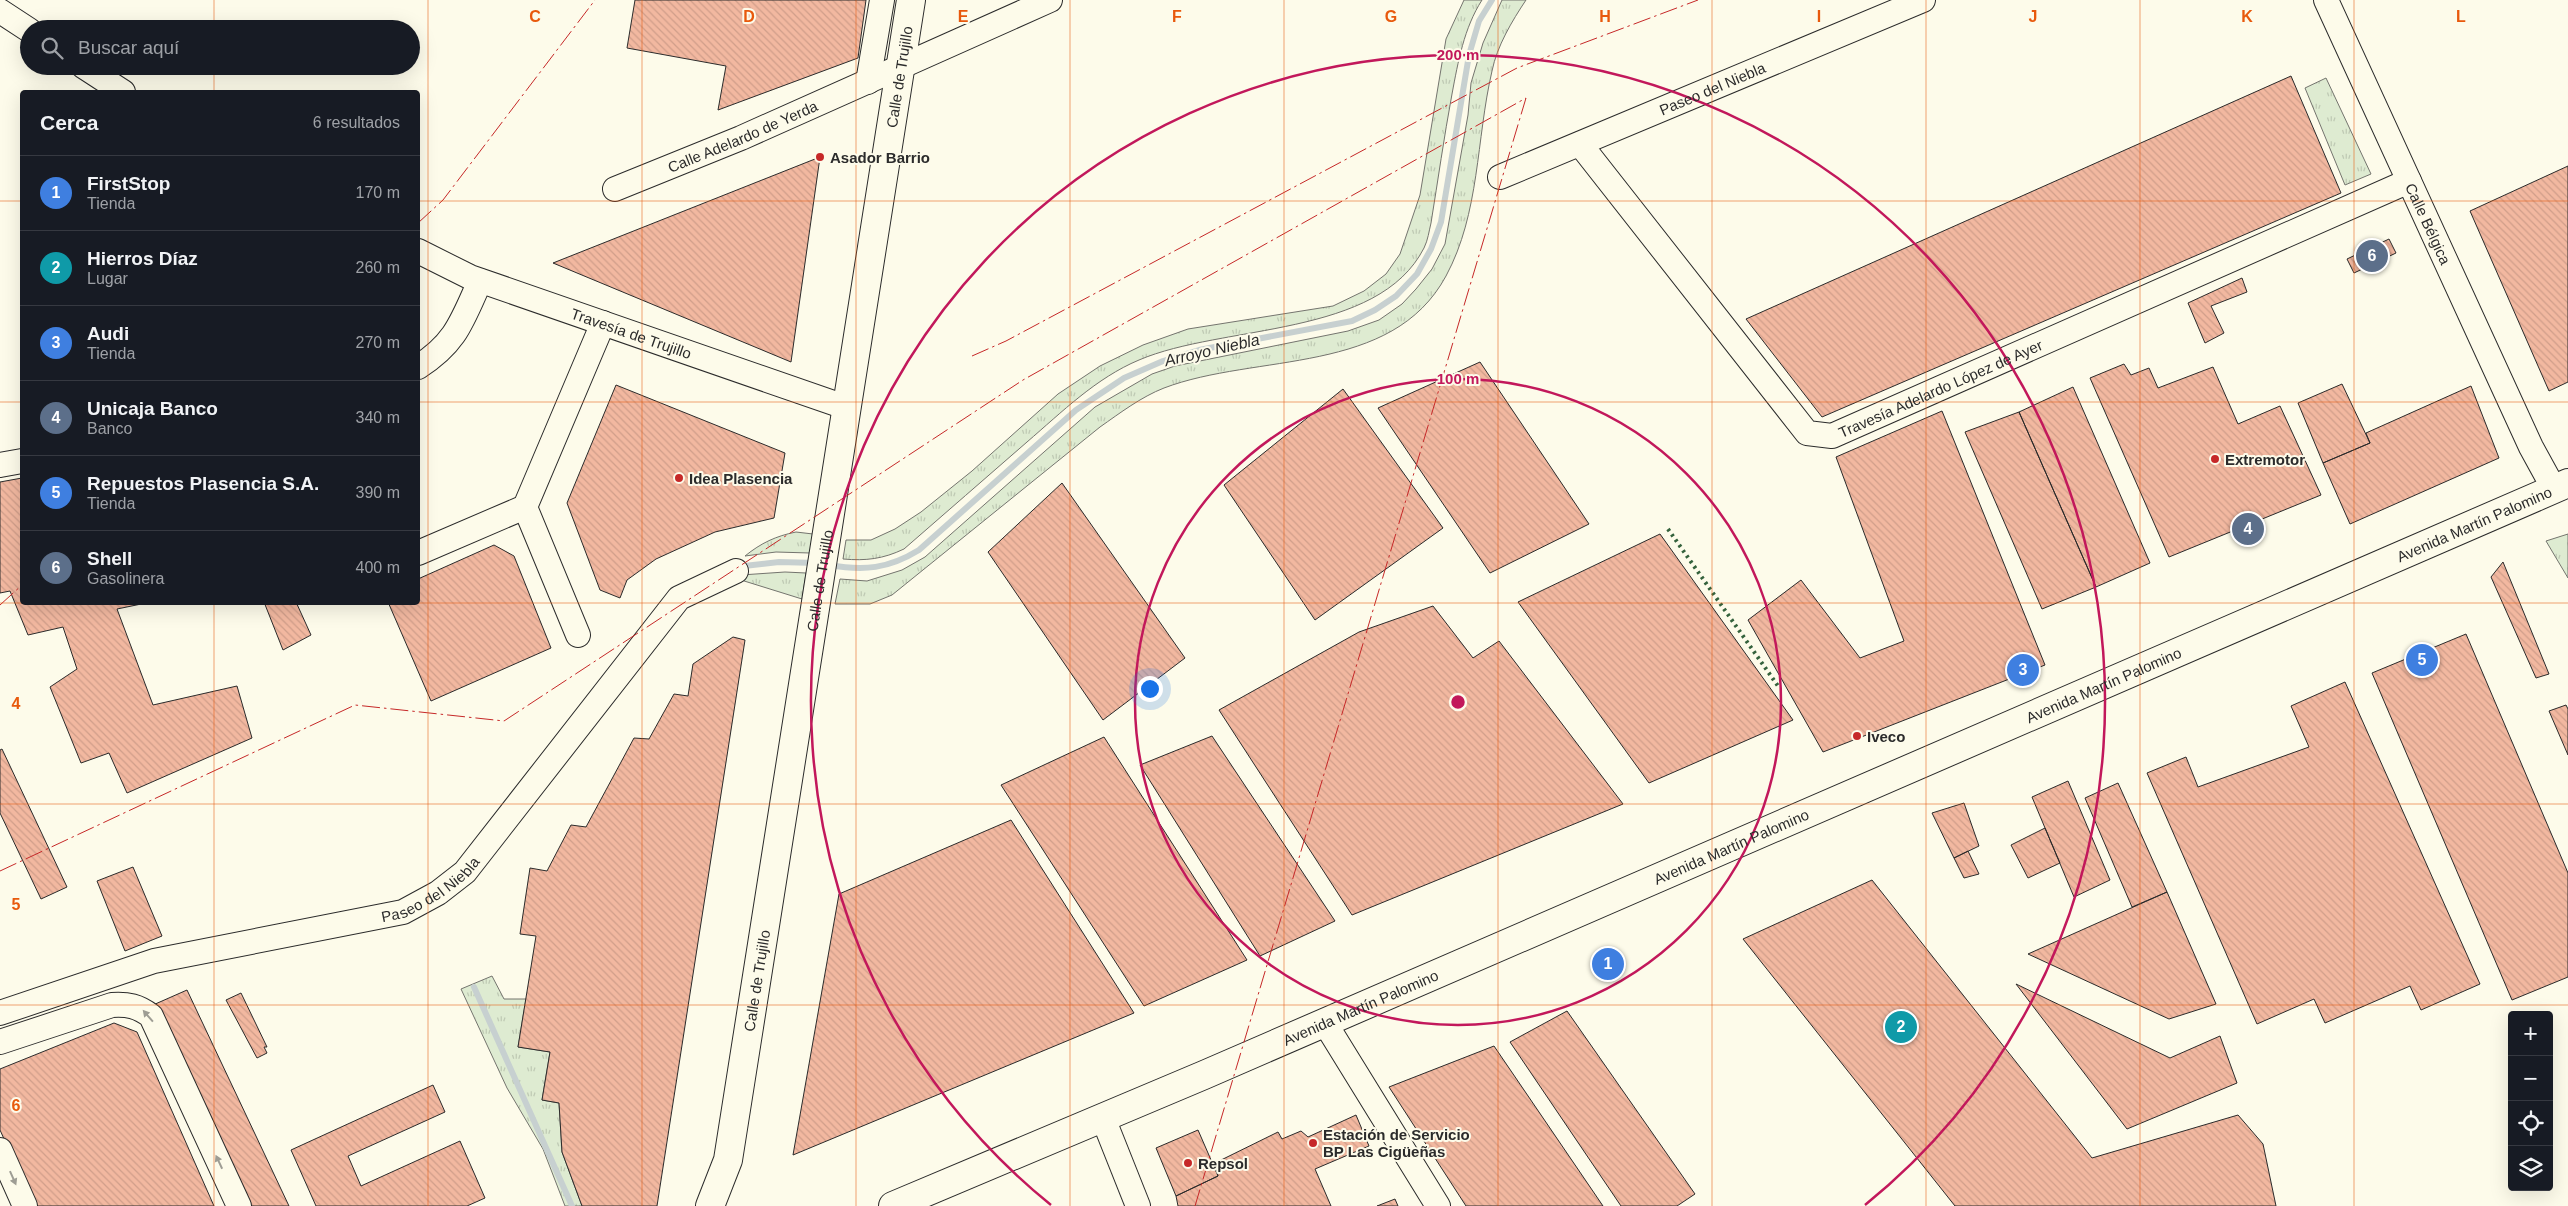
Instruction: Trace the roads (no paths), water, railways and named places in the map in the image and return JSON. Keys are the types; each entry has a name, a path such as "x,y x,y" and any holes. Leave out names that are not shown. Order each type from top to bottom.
{"main road":[{"name":"Calle de Trujillo","path":"728,1160 911,0"},
{"name":"Avenida Martín Palomino","path":"893,1206 1325,1023 2561,486"},
{"path":"710,1206 728,1160"},
{"path":"728,1160 731,1206"}],"street":[{"path":"868,82 882,0"},
{"path":"901,67 1050,0"},
{"name":"Paseo del Niebla","path":"1500,177 1923,0"},
{"name":"Calle Bélgica","path":"2326,0 2531,447 2561,486"},
{"path":"0,11 20,24"},
{"name":"Calle Adelardo de Yerda","path":"615,189 741,138 901,67"},
{"path":"98,75 120,90"},
{"name":"Travesía Adelardo López de Ayer","path":"1580,144 1807,433 1832,436 2409,181"},
{"name":"Travesía de Trujillo","path":"420,252 480,281 848,408"},
{"path":"420,366 438,354 459,328 480,281"},
{"path":"420,552 525,507 603,323"},
{"path":"0,465 20,461"},
{"path":"525,507 578,635"},
{"name":"Paseo del Niebla","path":"0,1013 154,961 403,912 438,893 465,872 679,598 736,571"},
{"path":"0,1042 112,1005 127,1004 142,1009 151,1016 239,1206"},
{"path":"1325,1023 1438,1206"},
{"path":"1103,1118 1138,1206"},
{"path":"0,1150 25,1206"}],"waterway":[{"name":"Arroyo Niebla","path":"829,565 853,568 876,567 897,561 919,550 1076,410 1124,378 1163,361 1199,350 1352,321 1375,310 1396,296 1417,274 1431,249 1441,222 1469,55 1479,21 1492,0"},
{"name":"Arroyo Niebla","path":"744,566 779,562 817,563"},
{"path":"474,987 572,1206"}],"place":[{"name":"Asador Barrio","path":"820,157"},
{"name":"Shell","path":"2372,256"},
{"name":"Extremotor","path":"2215,459"},
{"name":"Idea Plasencia","path":"679,478"},
{"name":"Unicaja Banco","path":"2248,529"},
{"name":"Repuestos Plasencia S.A.","path":"2422,660"},
{"name":"Audi","path":"2023,670"},
{"name":"Iveco","path":"1857,736"},
{"name":"FirstStop","path":"1608,964"},
{"name":"Hierros Díaz","path":"1901,1027"},
{"name":"Estación de Servicio BP Las Cigüeñas","path":"1313,1143"},
{"name":"Repsol","path":"1188,1163"}]}
